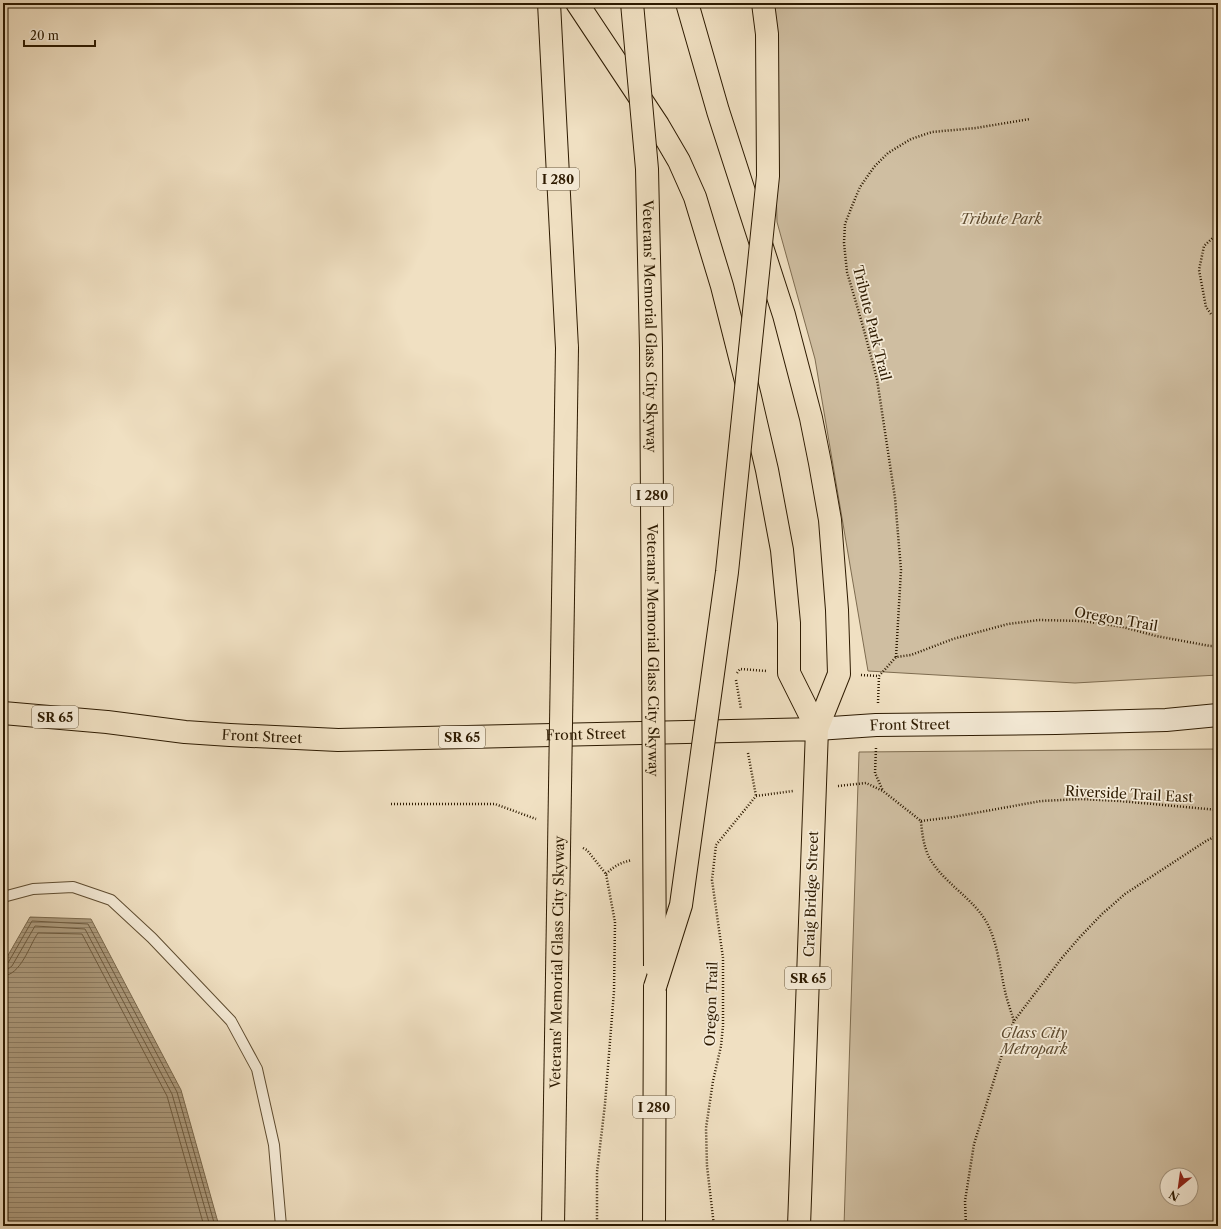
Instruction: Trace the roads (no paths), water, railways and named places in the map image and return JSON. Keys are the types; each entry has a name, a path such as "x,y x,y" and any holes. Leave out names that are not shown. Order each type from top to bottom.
{"main road":[{"path":"577,3 658,125 679,161 695,197 722,286 750,397 768,477 783,564 789,623 789,673 817,729"},
{"name":"Veterans' Memorial Glass City Skyway","path":"632,3 647,170 651,348 655,987 654,1226"},
{"path":"687,3 714,97 784,315 811,418 820,463 830,527 837,610 839,674 817,729"},
{"path":"655,987 681,905 727,572 768,176 767,34 763,3"},
{"name":"Veterans' Memorial Glass City Skyway","path":"549,6 566,348 553,1226"},
{"name":"Front Street","path":"3,713 100,721 222,735 338,740 817,729 876,725 1158,720 1218,715"},
{"name":"Craig Bridge Street","path":"799,1226 817,729"}],"lane":[{"path":"3,897 33,889 73,887 111,900 152,938 231,1021 257,1069 274,1145 281,1226"}],"water":[{"path":"30,917 91,919 181,1090 219,1226 3,1226 3,964"}],"park label":[{"name":"Tribute Park","path":"1001,219"},
{"name":"Glass City Metropark","path":"1034,1042"}]}
